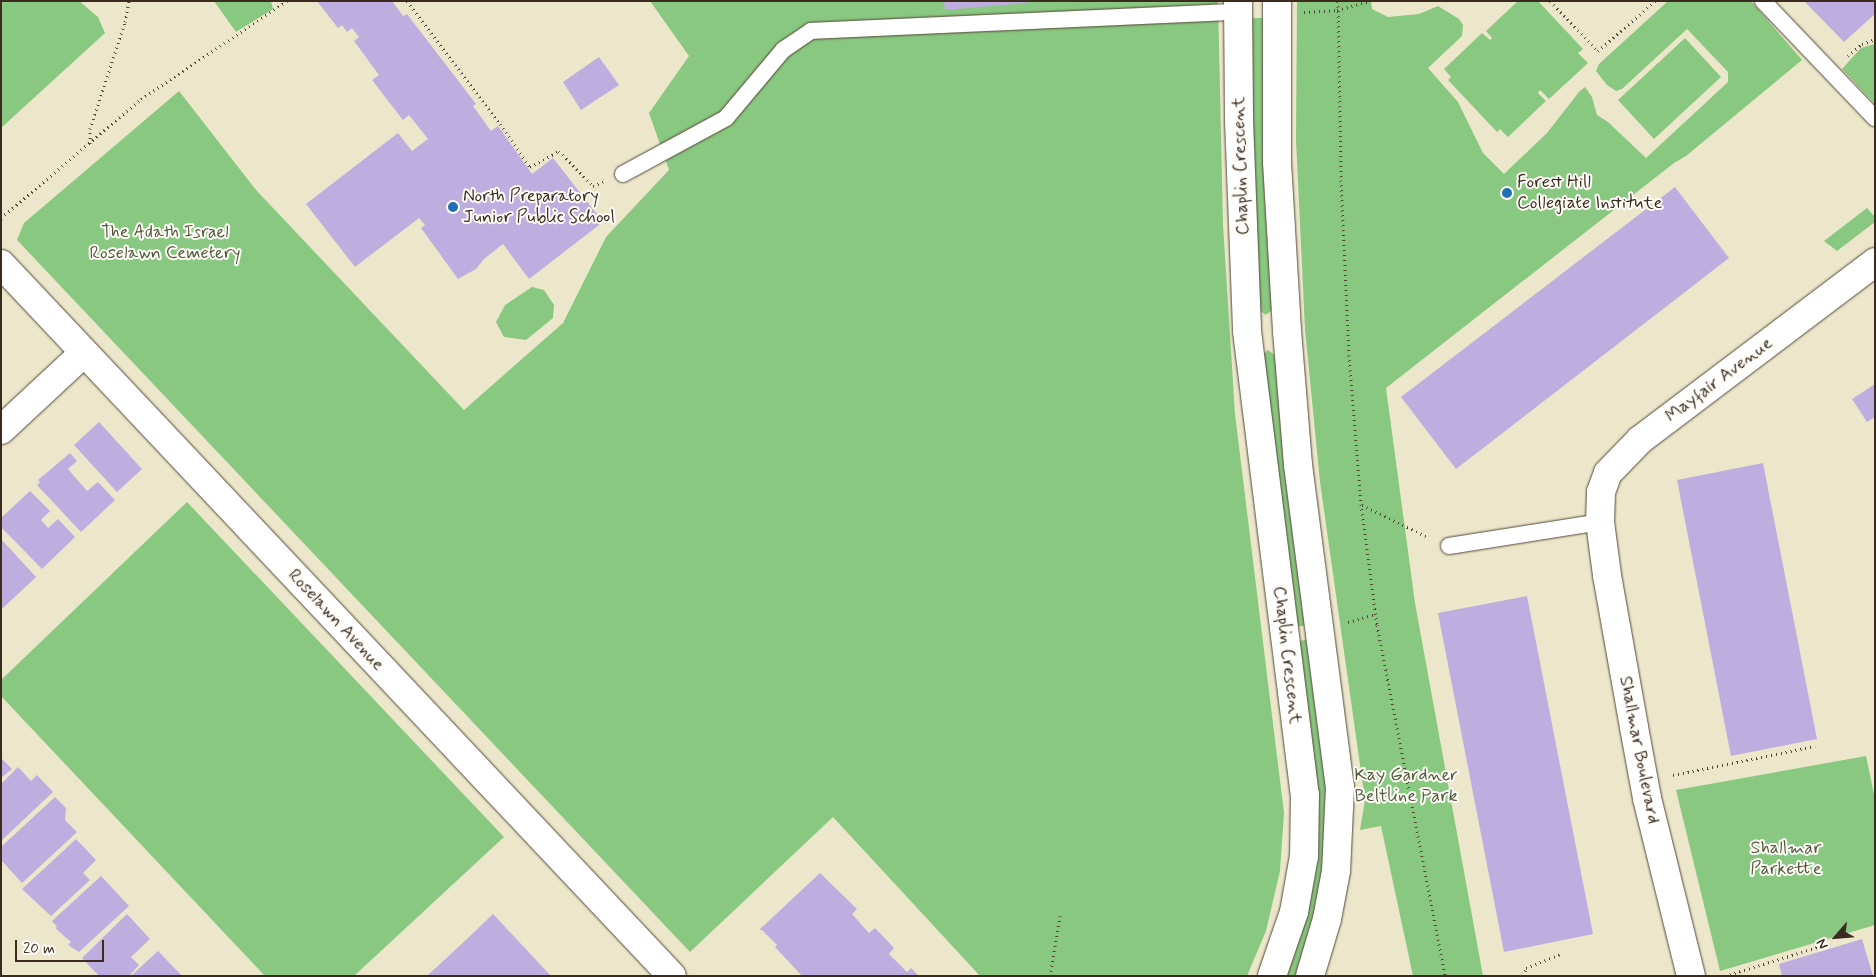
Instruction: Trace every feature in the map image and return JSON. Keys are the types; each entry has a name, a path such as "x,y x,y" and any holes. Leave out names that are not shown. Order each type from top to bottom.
{"street":[{"name":"Chaplin Crescent","path":"1276,1 1277,162 1287,331 1298,465 1340,787 1336,871 1326,919 1310,976"},
{"name":"Chaplin Crescent","path":"1230,6 1239,120 1247,331 1305,795 1304,856 1294,912 1272,976"},
{"name":"Mayfair Avenue","path":"1600,522 1602,492 1608,473 1625,454 1875,262"},
{"name":"Roselawn Avenue","path":"1,264 672,976"},
{"path":"1247,331 1287,331"},
{"path":"1,430 84,353"},
{"name":"Shallmar Boulevard","path":"1600,522 1607,575 1647,798 1691,976"}],"lane":[{"path":"1763,1 1875,118"},
{"path":"623,174 726,118 782,50 811,31 1230,6"},
{"path":"1449,546 1600,522"}],"path":[{"path":"90,144 90,130 125,22 129,1"},
{"path":"408,1 530,167 558,151 593,186 623,174"},
{"path":"1338,1 1341,180 1349,355 1361,504 1376,614 1445,976"},
{"path":"1302,12 1337,10 1370,1"},
{"path":"1550,1 1598,51 1655,1"},
{"path":"1,218 141,99 285,2"},
{"path":"1831,72 1862,44 1875,39"},
{"path":"1361,504 1449,546"},
{"path":"1344,623 1376,614"},
{"path":"1670,775 1815,746"},
{"path":"1050,976 1060,916"},
{"path":"1724,976 1830,944"},
{"path":"1524,976 1526,968 1560,954"}],"green space":[{"path":"1,1 79,1 98,17 105,33 1,128"},
{"path":"214,1 271,1 273,9 236,32"},
{"name":"The Adath Israel Roselawn Cemetery","path":"650,1 1218,1 1223,224 1235,414 1284,813 1280,871 1266,931 1247,976 980,976 833,817 690,952 17,240 24,223 179,91 256,190 464,410 563,323 606,237 669,170 649,113 689,56"},
{"name":"Kay Gardner Beltline Park","path":"1297,1 1371,1 1372,9 1388,17 1419,14 1438,6 1459,19 1463,25 1462,36 1428,68 1458,102 1483,153 1504,174 1547,133 1585,87 1592,97 1597,115 1608,122 1646,158 1728,82 1728,72 1687,29 1622,89 1616,91 1607,85 1596,71 1599,64 1668,1 1751,1 1802,60 1686,156 1674,163 1386,388 1415,603 1483,976 1413,976 1381,826 1360,830 1365,800 1320,482 1305,329 1296,140"},
{"path":"1518,1 1538,1 1583,49 1578,53 1588,63 1549,99 1540,90 1538,93 1546,101 1508,137 1500,129 1497,132 1448,80 1451,77 1444,69 1482,33 1490,40 1492,38 1486,31"},
{"path":"1246,18 1264,18 1272,310 1266,315 1258,309"},
{"path":"1685,38 1721,77 1654,139 1618,100"},
{"path":"1875,44 1875,104 1842,69 1861,48"},
{"path":"1867,208 1875,217 1875,222 1837,251 1824,241"},
{"path":"532,287 544,290 554,305 553,318 526,340 504,337 496,322 505,305"},
{"path":"1268,350 1275,355 1289,488 1307,625 1293,628 1261,356"},
{"path":"187,502 504,837 354,976 265,976 1,696 1,680"},
{"path":"1309,639 1329,785 1320,900 1299,976 1283,976 1302,918 1295,642"},
{"name":"Shallmar Parkette","path":"1866,756 1875,799 1875,925 1720,971 1676,790"}],"building":[{"path":"317,1 392,1 403,16 407,14 476,104 473,106 491,131 498,126 532,174 553,158 603,222 529,279 503,244 484,259 476,269 458,279 421,228 425,225 419,218 355,267 306,204 398,133 412,151 428,139 409,115 403,120 372,80 379,75 354,41 359,37 352,28 347,32 342,25 338,28"},
{"path":"944,1 1027,1 1027,3 945,10"},
{"path":"1804,1 1875,1 1875,14 1844,42"},
{"path":"599,57 619,85 581,110 563,82"},
{"path":"1675,187 1729,258 1456,469 1401,397"},
{"path":"1875,384 1875,417 1867,422 1852,399"},
{"path":"99,422 142,469 117,492 74,445"},
{"path":"70,453 77,461 68,469 87,491 98,482 115,500 81,532 37,485 40,482 38,480"},
{"path":"1763,463 1817,739 1731,756 1677,480"},
{"path":"30,491 50,511 41,520 48,528 58,519 75,537 42,569 1,527 1,518"},
{"path":"1,539 36,577 3,608 1,606"},
{"path":"1527,596 1593,934 1504,952 1438,613"},
{"path":"1,758 12,769 1,778"},
{"path":"18,767 31,781 37,775 53,792 1,841 1,784"},
{"path":"55,797 66,808 65,820 77,832 22,883 1,860 1,847"},
{"path":"76,839 96,860 83,873 90,880 51,916 22,889"},
{"path":"820,873 857,909 852,914 869,933 875,928 894,948 889,954 907,972 911,968 919,976 802,976 775,947 777,945 762,930 759,930"},
{"path":"101,876 129,906 79,952 68,945 71,942 55,928 57,927 52,921"},
{"path":"127,914 150,939 131,957 139,965 129,976 99,976 82,958"},
{"path":"493,914 551,976 427,976 467,939"},
{"path":"1862,939 1873,976 1782,976 1779,964"},
{"path":"158,951 182,976 131,976"}],"place":[{"name":"Forest Hill Collegiate Institute","path":"1507,193"},
{"name":"North Preparatory Junior Public School","path":"453,207"}]}
